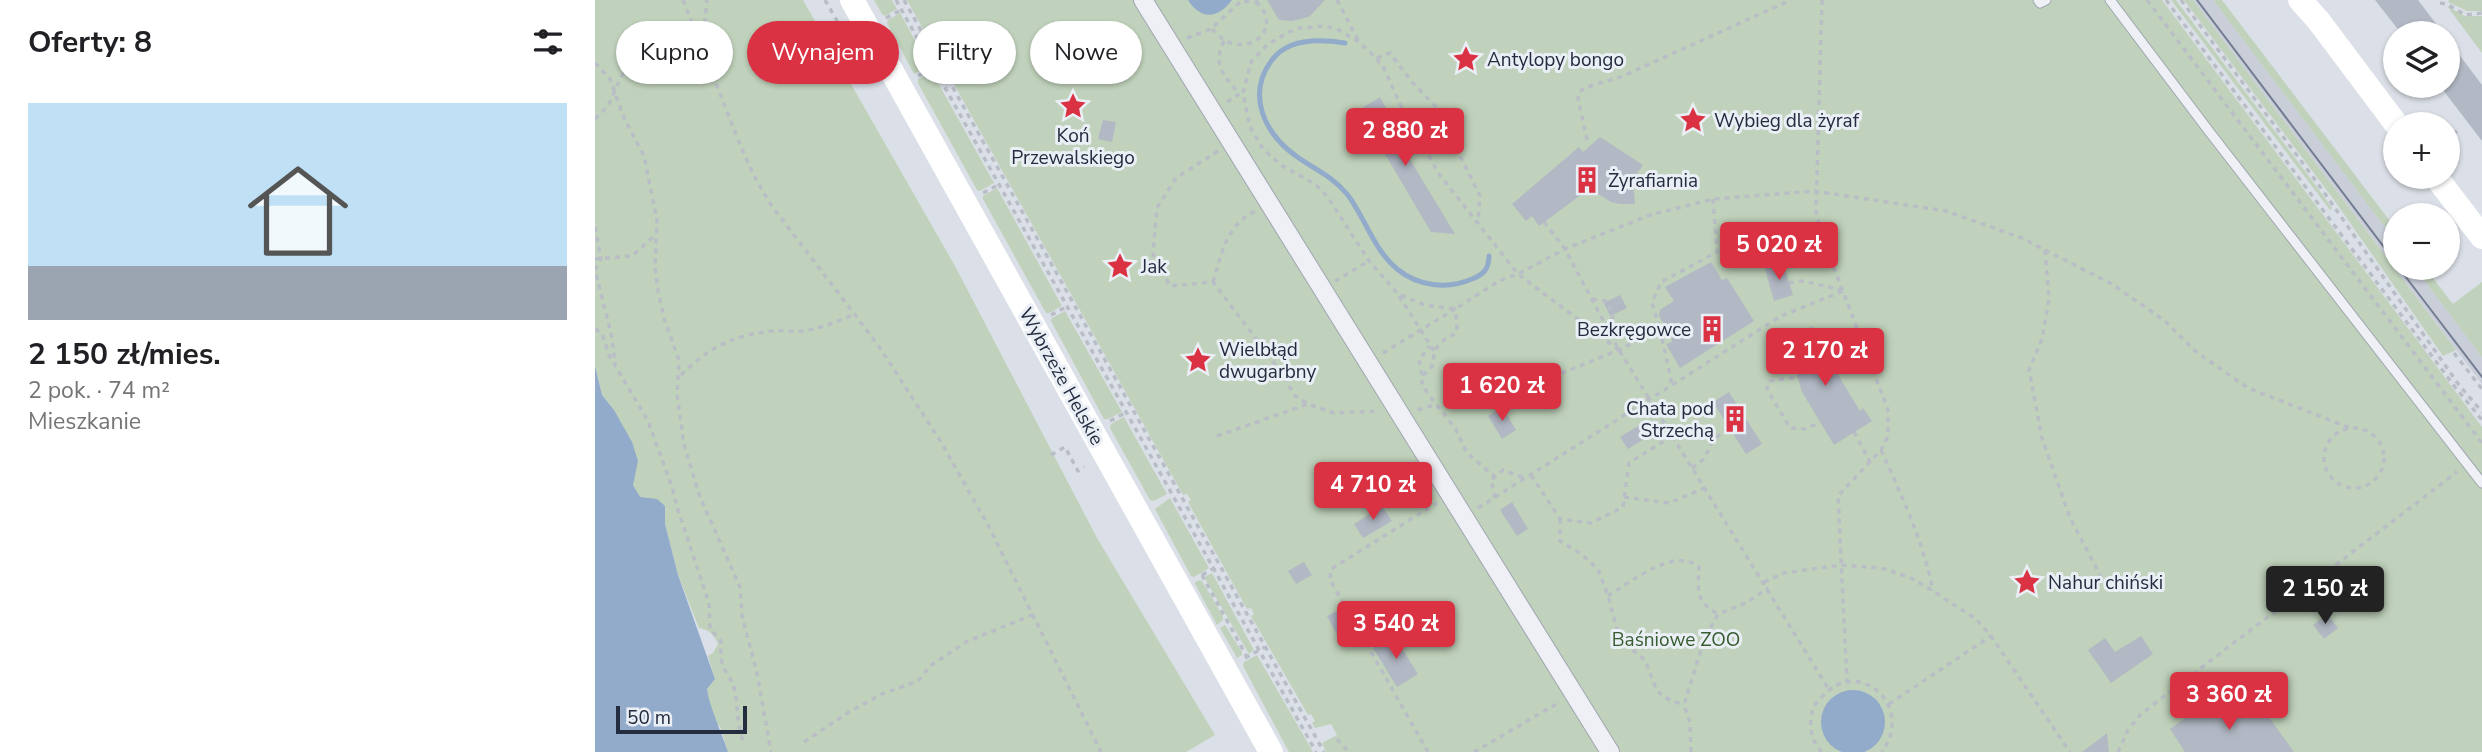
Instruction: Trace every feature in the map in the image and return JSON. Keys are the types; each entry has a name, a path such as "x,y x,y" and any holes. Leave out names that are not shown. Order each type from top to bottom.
{"main road":[{"name":"Wybrzeże Helskie","path":"852,0 1271,752"},
{"path":"2300,0 2387,112"},
{"path":"2445,189 2482,237"}],"street":[{"path":"1143,0 1610,752"}],"lane":[{"path":"2038,0 2041,3 2046,0"},
{"path":"2111,0 2208,130 2482,483"}],"path":[{"path":"683,0 692,21"},
{"path":"705,21 707,0"},
{"path":"896,0 913,31"},
{"path":"904,0 916,21"},
{"path":"1336,0 1359,42"},
{"path":"1587,140 1578,98 1579,92 1589,85 1606,83 1791,0"},
{"path":"1822,0 1816,211 1822,236 1888,410 1888,436 1881,450 1838,496 1847,682"},
{"path":"2147,0 2482,443"},
{"path":"2166,0 2482,421"},
{"path":"2181,0 2316,181 2451,373 2482,412"},
{"path":"1173,47 1211,29 1241,1 1257,1 1266,18 1266,29 1260,38 1246,44 1225,40 1211,29"},
{"path":"2440,3 2447,4 2465,15 2482,13"},
{"path":"881,21 907,6"},
{"path":"1422,375 1430,371 1436,360 1435,352 1422,329 1369,261 1328,196 1315,184 1281,165 1263,149 1250,127 1243,93 1251,62 1267,45 1289,32 1300,28 1325,26 1359,42 1377,58 1439,174 1518,274 1619,350"},
{"path":"1260,38 1267,45"},
{"path":"1225,40 1217,54 1219,65 1239,94"},
{"path":"1377,58 1390,53 1436,107 1480,196 1478,224"},
{"path":"595,63 610,79 624,118 644,156 657,219 654,236 658,290 664,318 679,360 678,406 684,445 700,497 740,587 742,616 757,673 771,752"},
{"path":"595,119 608,106 618,84"},
{"path":"717,84 741,148 771,205 878,345 941,442 989,527 1101,752"},
{"path":"943,84 1316,752"},
{"path":"951,84 1324,752"},
{"path":"1213,282 1170,286 1153,254 1154,225 1157,208 1177,178 1232,142"},
{"path":"978,196 1005,181"},
{"path":"1369,361 1499,281 1518,274 1566,248 1650,215 1713,199 1815,191 1946,211 2022,238 2112,284 2165,321 2195,351 2248,388 2350,428 2370,432 2378,438 2385,457 2379,476 2371,483 2352,489 2334,481 2327,473 2323,454 2332,436 2350,428"},
{"path":"1672,385 1652,303 1661,282 1717,252 1713,199"},
{"path":"1213,282 1229,233 1249,214 1269,201"},
{"path":"1544,222 1566,248 1619,350 1828,688"},
{"path":"595,227 601,259 595,270 612,337 616,366"},
{"path":"595,259 632,256 654,236"},
{"path":"2045,250 2049,299 2042,339 2029,370 2042,438 2070,518 2107,588"},
{"path":"1323,288 1369,261"},
{"path":"1789,283 1803,281 1843,291"},
{"path":"1213,282 1284,376 1294,395 1308,404 1334,413 1381,411 1395,405"},
{"path":"1427,752 1330,580 1331,569 1439,501 1453,496 1477,509 1781,316 1843,291"},
{"path":"1398,295 1425,305 1455,309"},
{"path":"1592,299 1606,300 1613,316 1609,330"},
{"path":"1047,318 1073,303"},
{"path":"1435,352 1439,345 1455,335 1458,327 1455,309"},
{"path":"679,376 701,356 727,340 775,330 803,332 855,314"},
{"path":"595,329 602,333 609,355 648,421 669,475 709,603 710,629 721,641 724,670 734,686 736,723 743,741"},
{"path":"1515,392 1619,350 1660,329"},
{"path":"1430,346 1419,360 1422,383 1455,428 1467,453 1495,478"},
{"path":"2454,353 2482,389"},
{"path":"1794,378 1769,381 1767,385 1790,428 1805,429 1821,422"},
{"path":"1217,436 1308,404"},
{"path":"1416,411 1429,406 1438,407"},
{"path":"1105,424 1132,409"},
{"path":"1692,468 1704,459 1712,442 1729,426"},
{"path":"1854,432 1870,461"},
{"path":"1560,519 1591,523 1623,508 1629,463 1672,436"},
{"path":"1051,455 1065,447 1078,471 1084,467"},
{"path":"1881,450 1916,526 1927,556 1933,590"},
{"path":"2118,752 2128,730 2141,714 2467,464"},
{"path":"1495,498 1491,480 1503,470 1525,478"},
{"path":"1531,475 1560,519 1560,541 1598,569 1620,640 1645,660 1657,691 1683,705"},
{"path":"1624,497 1669,503 1705,488"},
{"path":"1608,596 1650,569 1665,563 1692,562 1699,567 1700,600 1705,607 1718,614"},
{"path":"1192,581 1219,565"},
{"path":"1764,582 1784,573 1841,565 1881,568 1909,577 1933,590 1976,619 1991,636 2070,752"},
{"path":"1202,575 1247,657"},
{"path":"1692,752 1690,723 1683,705 1704,640 1718,614 1746,603 1768,588"},
{"path":"804,742 882,694 918,681 930,666 966,642 1033,615"},
{"path":"1889,704 1991,636"},
{"path":"1237,663 1265,647"},
{"path":"1812,752 1820,750 1810,730 1812,708 1828,688 1847,682 1865,684 1879,692 1889,704 1893,730 1882,752"},
{"path":"1474,752 1574,694"},
{"path":"1337,739 1349,752"}],"shaded area":[{"path":"2193,0 2213,0 2383,225 2383,252"},
{"path":"2404,280 2424,280 2482,357 2482,384"}],"green space":[{"path":"595,0 803,0 815,21 747,21 747,84 851,84 955,266 1097,538 1215,735 1186,752 728,752 720,726 706,720 707,689 715,679 708,656 718,644 711,633 699,628 678,575 665,524 643,527 614,410 602,395 595,366"},
{"path":"874,0 892,0 897,9 885,16"},
{"name":"Baśniowe ZOO","path":"907,0 2162,0 2482,427 2482,752 1326,752 1322,743 1337,735 1331,724 1315,728 1312,723 1315,721 1311,714 1308,715 1251,616 1254,614 1251,608 1247,609 1188,502 1191,500 1187,494 1183,495 954,84 1016,84 1016,21 919,21"},
{"path":"2171,0 2176,0 2314,183 2332,208 2330,210"},
{"path":"2184,0 2193,0 2383,253 2383,270 2334,200"},
{"path":"2213,0 2222,0 2383,212 2383,225"},
{"path":"2482,0 2482,11 2467,11 2448,2"},
{"path":"2447,6 2465,16 2482,16 2482,53 2460,21"},
{"path":"900,13 913,37 913,72 899,46 899,21 888,20"},
{"path":"919,84 939,84 994,183 977,190"},
{"path":"997,188 1062,306 1049,313 1046,313 983,199 983,196"},
{"path":"2390,280 2403,280 2456,350 2443,356"},
{"path":"2424,280 2434,280 2453,304 2482,282 2482,357"},
{"path":"1065,311 1122,412 1108,419 1104,419 1051,321"},
{"path":"1124,417 1167,494 1154,501 1150,500 1110,428 1111,424"},
{"path":"1170,498 1209,568 1194,577 1191,576 1155,509"},
{"path":"1212,573 1254,650 1249,654 1205,579"},
{"path":"1200,580 1223,616 1223,620 1217,625 1195,584"},
{"path":"1225,625 1242,652 1237,658 1220,628"},
{"path":"1257,655 1313,752 1289,752 1243,666 1244,662"}],"water":[{"path":"1188,0 1232,0 1221,11 1210,15 1193,7"},
{"path":"595,366 602,395 632,442 638,461 633,485 640,497 657,499 665,506 665,524 678,575 715,679 707,689 708,696 728,752 595,752"},
{"path":"1853,690 1876,699 1884,716 1880,740 1871,749 1859,753 1847,753 1830,745 1821,722 1830,699"}],"building":[{"path":"1267,0 1325,0 1309,17 1292,21 1279,20"},
{"path":"2375,0 2418,0 2434,21 2392,21"},
{"path":"2460,56 2482,85 2482,141 2449,98 2460,98"},
{"path":"1380,97 1388,112 1383,115 1455,234 1431,232 1359,110"},
{"path":"1103,120 1116,122 1112,142 1098,139"},
{"name":"Żyrafiarnia","path":"1600,137 1643,165 1633,179 1635,204 1620,204 1600,195 1582,194 1539,226 1532,216 1526,221 1512,204 1579,147 1583,152"},
{"path":"1711,262 1722,280 1727,278 1754,321 1680,368 1666,344 1672,342 1671,335 1659,316 1660,310 1674,301 1665,287"},
{"path":"1783,263 1793,295 1774,301 1765,269"},
{"path":"1620,295 1627,308 1610,316 1604,303"},
{"path":"1812,326 1820,338 1817,340 1860,411 1863,408 1872,421 1834,445 1802,392 1787,342"},
{"name":"Chata pod Strzechą","path":"1729,392 1762,444 1746,454 1713,402"},
{"path":"1502,407 1516,430 1502,439 1488,416"},
{"path":"1645,422 1652,434 1628,449 1620,437"},
{"path":"1512,502 1528,529 1517,536 1500,510"},
{"path":"1382,506 1392,521 1363,538 1354,524"},
{"path":"1304,562 1312,575 1296,584 1288,571"},
{"path":"1339,610 1349,628 1337,635 1327,616"},
{"path":"2327,614 2338,628 2324,639 2313,625"},
{"path":"1394,636 1418,674 1397,687 1373,648"},
{"path":"2141,636 2153,654 2111,683 2088,650 2105,638 2115,652"},
{"path":"2207,703 2266,713 2294,752 2185,752 2170,729"},
{"path":"2107,733 2109,752 2082,752"}],"waterway":[{"path":"1345,43 1316,41 1296,44 1272,60 1264,73 1260,99 1262,112 1275,136 1296,156 1329,177 1347,194 1375,243 1405,275 1423,283 1443,285 1462,282 1482,273 1487,268 1489,256"}],"tram line":[{"path":"2197,0 2383,246"},
{"path":"2408,280 2482,377"}],"place":[{"name":"Antylopy bongo","path":"1466,59"},
{"name":"Koń Przewalskiego","path":"1073,106"},
{"name":"Wybieg dla żyraf","path":"1693,120"},
{"name":"Żyrafiarnia","path":"1587,180"},
{"name":"Jak","path":"1120,266"},
{"name":"Bezkręgowce","path":"1712,329"},
{"name":"Wielbłąd dwugarbny","path":"1198,360"},
{"name":"Chata pod Strzechą","path":"1735,419"},
{"name":"Nahur chiński","path":"2027,582"}]}
